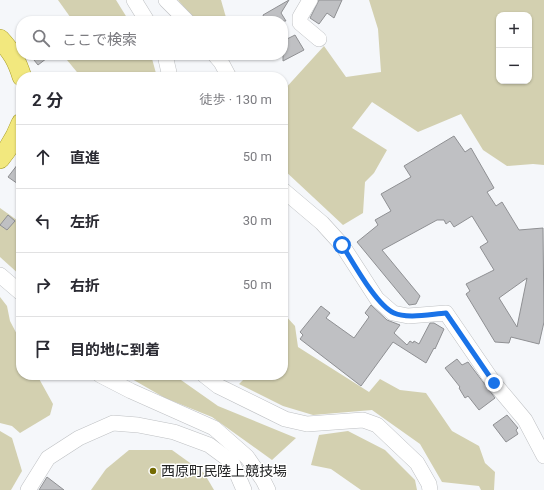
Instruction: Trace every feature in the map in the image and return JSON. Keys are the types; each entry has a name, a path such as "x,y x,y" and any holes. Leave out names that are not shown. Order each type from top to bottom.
{"main road":[{"path":"0,40 9,49 16,60 20,72"},
{"path":"0,158 7,151 16,136"}],"street":[{"path":"134,0 143,16"},
{"path":"166,0 182,16"},
{"path":"310,0 300,17 300,23 319,39"},
{"path":"166,60 169,72"},
{"path":"219,60 226,72"},
{"path":"288,194 322,223 342,245 377,299 393,313 408,316 446,313 494,383 525,420 544,456"},
{"path":"0,275 16,289"},
{"path":"110,380 214,428 247,457 264,480 268,490"},
{"path":"210,380 218,386 285,419 307,424 362,420 377,425 417,463 429,484 430,490"},
{"path":"28,490 48,458 79,438 113,423 138,425 174,432 209,445 232,462 244,490"}],"shaded area":[{"path":"58,0 116,0 126,16 69,16"},
{"path":"178,0 221,0 226,16 192,16"},
{"path":"369,0 544,0 544,165 533,164 507,166 483,150 461,114 418,132 372,102 352,128 387,150 374,173 365,182 363,213 343,225 288,174 288,86 324,46 346,77 381,72 378,29"},
{"path":"67,60 152,60 156,72 77,72"},
{"path":"0,208 16,219 16,271 0,257"},
{"path":"0,297 7,306 10,321 16,332 16,380 40,380 53,404 50,415 20,433 12,426 0,423"},
{"path":"288,318 295,326 298,347 369,392 380,379 400,390 426,393 452,431 479,446 485,463 495,472 494,490 481,490 479,486 442,482 420,444 372,410 313,415 283,406 239,384 243,380 288,380"},
{"path":"134,380 181,380 218,406 296,438 272,460 212,417 165,398"},
{"path":"0,431 12,438 22,471 11,490 0,490"},
{"path":"348,431 385,450 415,480 417,490 361,490 331,469 311,465 319,435"},
{"name":"西原町民陸上競技場","path":"129,450 172,450 204,473 214,490 91,490 106,469"}],"building":[{"path":"289,0 281,13 283,16 263,15"},
{"path":"319,0 342,0 334,18 327,13 319,24 310,18"},
{"path":"295,35 304,50 288,58 288,38"},
{"path":"34,60 44,60 38,65"},
{"path":"454,136 465,152 471,148 494,188 487,192 496,206 502,202 519,230 543,228 544,322 539,344 511,337 509,343 495,342 466,294 470,291 466,284 494,270 480,247 488,242 472,216 454,227 450,221 446,224 444,220 437,220 382,250 420,296 416,304 409,305 357,242 378,225 375,220 391,211 381,194 411,177 404,166","holes":["527,278 517,327 499,298"]},
{"path":"16,167 16,183 8,177"},
{"path":"8,215 15,221 7,230 0,225"},
{"path":"371,305 387,320 400,325 394,333 407,345 410,341 413,343 414,341 419,344 430,323 434,323 444,329 435,349 434,348 426,363 393,342 361,386 300,339 303,335 300,332 321,306 330,313 326,318 354,338 369,317 365,313"},
{"path":"457,359 462,365 468,362 495,398 479,410 468,396 465,398 459,388 460,387 445,368"},
{"path":"507,415 518,428 516,430 518,434 506,442 493,425"},
{"path":"47,477 64,490 39,490"}],"place":[{"name":"西原町民陸上競技場","path":"153,471"}],"route":[{"path":"342,245 377,299 393,313 408,316 446,313 494,383"}]}
